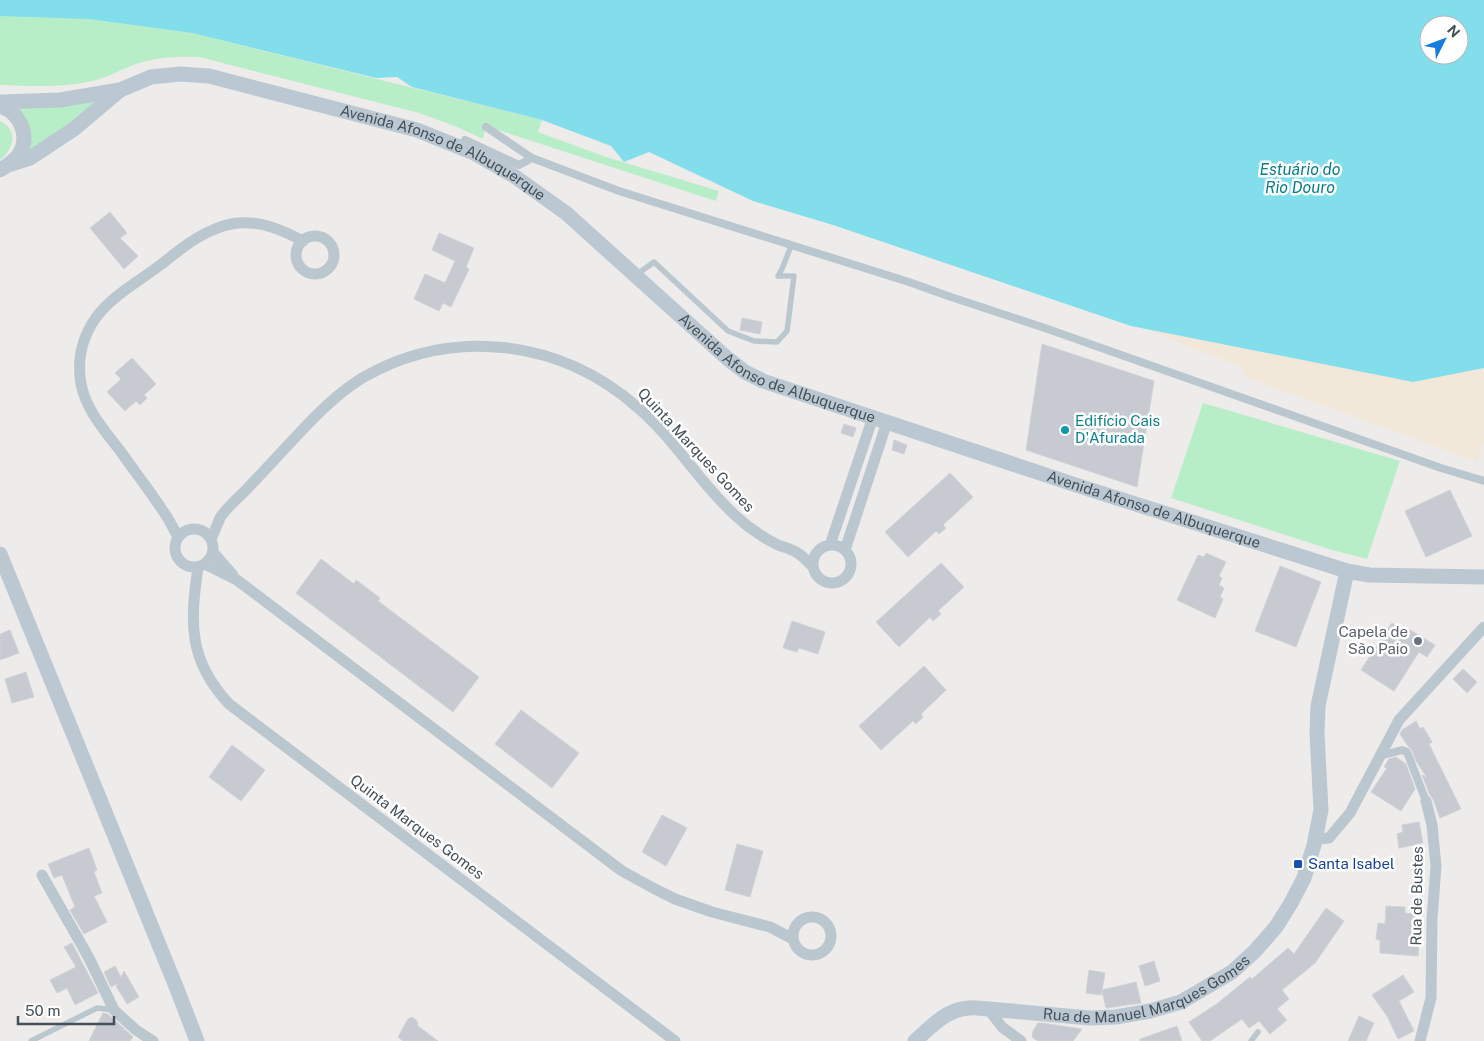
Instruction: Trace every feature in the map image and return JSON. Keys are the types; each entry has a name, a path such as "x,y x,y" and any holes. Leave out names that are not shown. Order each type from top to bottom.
{"main road":[{"name":"Avenida Afonso de Albuquerque","path":"120,90 151,77 180,74 209,76 417,130 474,153 514,176 566,213 728,359 745,372 762,381 1347,572 1369,575 1484,577"},
{"path":"0,102 60,100 120,90"},
{"path":"4,168 30,158 74,130 120,90"},
{"path":"0,106 13,112 20,120 24,132 24,142 18,155 4,168"},
{"path":"0,554 177,989 196,1041"},
{"name":"Rua de Manuel Marques Gomes","path":"915,1041 941,1019 957,1010 970,1007 1103,1018 1150,1011 1181,1002 1232,972 1255,950 1276,927 1291,903 1304,878 1315,839 1321,810 1317,734 1318,706 1347,572"}],"street":[{"path":"486,127 532,158 619,191 909,282 1440,468 1484,481"},
{"path":"465,140 519,165 532,158"},
{"name":"Quinta Marques Gomes","path":"178,537 164,512 96,418 86,400 81,384 80,364 83,345 91,327 102,311 115,299 194,241 220,227 238,223 255,223 272,227 303,241"},
{"name":"Quinta Marques Gomes","path":"211,540 221,517 314,418 338,396 356,383 381,368 415,356 453,347 489,346 524,350 559,359 582,369 617,390 654,422 737,517 751,529 768,539 797,552 813,567 819,578 825,581 837,582 847,575 851,564 845,550 880,419"},
{"path":"845,550 830,545 880,419"},
{"name":"Quinta Marques Gomes","path":"164,512 192,529 207,534 211,540"},
{"name":"Quinta Marques Gomes","path":"221,517 192,529 178,537 175,542 175,554 182,563 196,566 193,603 195,641 202,665 216,689 229,704 675,1041"},
{"path":"211,540 213,552 237,580 622,871 682,902 724,916 770,927 793,940 799,950 811,955 823,952 828,948 832,936 831,930 823,919 810,916 797,924 793,933 793,940"},
{"name":"Quinta Marques Gomes","path":"797,552 819,550 830,545"},
{"path":"813,567 813,560 819,550"},
{"path":"196,566 208,560 213,552"},
{"path":"196,566 237,580"},
{"path":"1315,839 1329,838 1350,813 1399,720 1484,627"},
{"name":"Rua de Bustes","path":"1380,756 1402,750 1407,752 1426,801 1432,825 1436,866 1432,919 1431,998 1420,1041"},
{"path":"42,875 89,958 114,1010 136,1030 153,1041"},
{"path":"770,927 797,924"},
{"path":"989,1010 1002,1027 1020,1041"}],"lane":[{"path":"636,275 654,262 728,331 754,341 777,342 787,331 794,276 778,276 791,246"},
{"path":"31,1041 98,1008 114,1010"},
{"path":"1251,1041 1258,1032"}],"green space":[{"path":"0,0 88,19 192,33 542,120 538,132 606,157 719,191 716,201 486,126 483,139 419,113 199,57 156,59 131,66 102,78 70,85 0,85"},
{"path":"81,101 99,102 28,154 28,124 17,107"},
{"path":"0,121 10,129 12,140 9,151 0,160"},
{"path":"1203,403 1400,461 1367,559 1332,550 1171,498"}],"sand":[{"path":"1150,330 1413,382 1484,368 1484,441 1477,462 1245,377 1242,367 1193,349"}],"water":[{"name":"Estuário do Rio Douro","path":"0,0 1484,0 1484,368 1413,382 1131,326 833,225 753,201 649,152 624,162 611,146 542,120 412,87 397,77 376,78 192,33 88,19 0,16"}],"building":[{"path":"110,212 127,233 120,238 138,256 124,269 90,228"},
{"path":"439,233 474,248 466,267 469,269 451,307 443,303 439,311 414,299 425,274 445,283 455,261 432,250"},
{"path":"742,318 762,322 760,334 740,330"},
{"path":"1042,344 1154,381 1137,487 1026,450"},
{"path":"132,358 156,384 144,395 147,398 140,405 136,401 125,411 107,392 121,379 115,373"},
{"path":"844,424 856,428 853,437 841,433"},
{"path":"894,440 907,445 904,454 892,450"},
{"path":"950,473 973,497 943,525 946,528 939,534 936,531 908,557 885,532"},
{"path":"1450,490 1472,536 1426,557 1405,511"},
{"path":"1206,553 1226,562 1219,576 1222,578 1219,585 1224,588 1220,597 1223,599 1215,618 1177,600 1198,555 1204,557"},
{"path":"321,559 354,584 356,580 380,598 378,601 479,677 453,712 296,593"},
{"path":"941,563 964,587 938,611 941,614 933,621 930,617 899,647 876,622"},
{"path":"1280,566 1321,582 1296,647 1255,631"},
{"path":"792,621 825,632 818,654 799,648 797,652 783,648"},
{"path":"1392,623 1403,630 1405,627 1435,645 1427,657 1419,652 1394,691 1361,670"},
{"path":"10,630 19,653 0,660 0,634"},
{"path":"924,666 946,690 921,714 923,717 916,724 913,721 881,750 859,726"},
{"path":"1463,669 1477,682 1467,693 1453,679"},
{"path":"26,672 34,697 12,703 5,679"},
{"path":"521,710 579,753 552,788 495,744"},
{"path":"1416,721 1420,729 1423,727 1432,742 1429,744 1461,809 1440,818 1422,775 1427,778 1416,761 1412,750 1400,734 1402,730"},
{"path":"232,745 265,770 241,801 209,777"},
{"path":"1396,757 1406,764 1415,789 1401,811 1371,792 1387,768 1384,767 1389,759"},
{"path":"662,815 687,828 666,866 642,852"},
{"path":"1419,822 1423,843 1399,848 1397,834 1403,832 1402,825"},
{"path":"737,844 763,851 750,897 725,890"},
{"path":"89,848 97,870 94,872 102,893 94,896 107,922 84,934 70,910 75,907 62,875 54,878 48,864"},
{"path":"1386,906 1405,907 1405,913 1415,914 1413,940 1419,941 1418,956 1380,953 1380,940 1376,939 1378,923 1385,924"},
{"path":"1326,908 1344,921 1315,963 1282,990 1289,999 1277,1009 1287,1020 1270,1034 1259,1021 1249,1028 1242,1019 1210,1041 1202,1041 1189,1022 1218,1003 1250,977 1252,979 1288,948 1294,954"},
{"path":"72,943 98,993 75,1005 67,988 57,993 50,980 76,967 64,947"},
{"path":"1154,961 1160,981 1145,986 1139,966"},
{"path":"115,966 121,977 124,971 139,997 127,1004 116,986 118,983 111,987 104,972"},
{"path":"1089,970 1105,973 1102,990 1136,982 1141,1003 1106,1008 1102,991 1101,995 1086,993"},
{"path":"1403,975 1414,992 1399,1001 1414,1031 1398,1039 1387,1016 1372,995"},
{"path":"103,1013 108,1014 133,1037 130,1041 89,1041"},
{"path":"1359,1016 1374,1023 1366,1041 1348,1041"},
{"path":"412,1017 417,1021 418,1026 438,1041 403,1041 398,1037 408,1019"},
{"path":"1038,1023 1082,1029 1073,1041 1038,1041 1032,1037"},
{"path":"1177,1026 1182,1041 1140,1041 1140,1039"}],"place":[{"name":"Edifício Cais D'Afurada","path":"1065,430"},
{"name":"Capela de São Paio","path":"1418,641"},
{"name":"Santa Isabel","path":"1298,864"}]}
